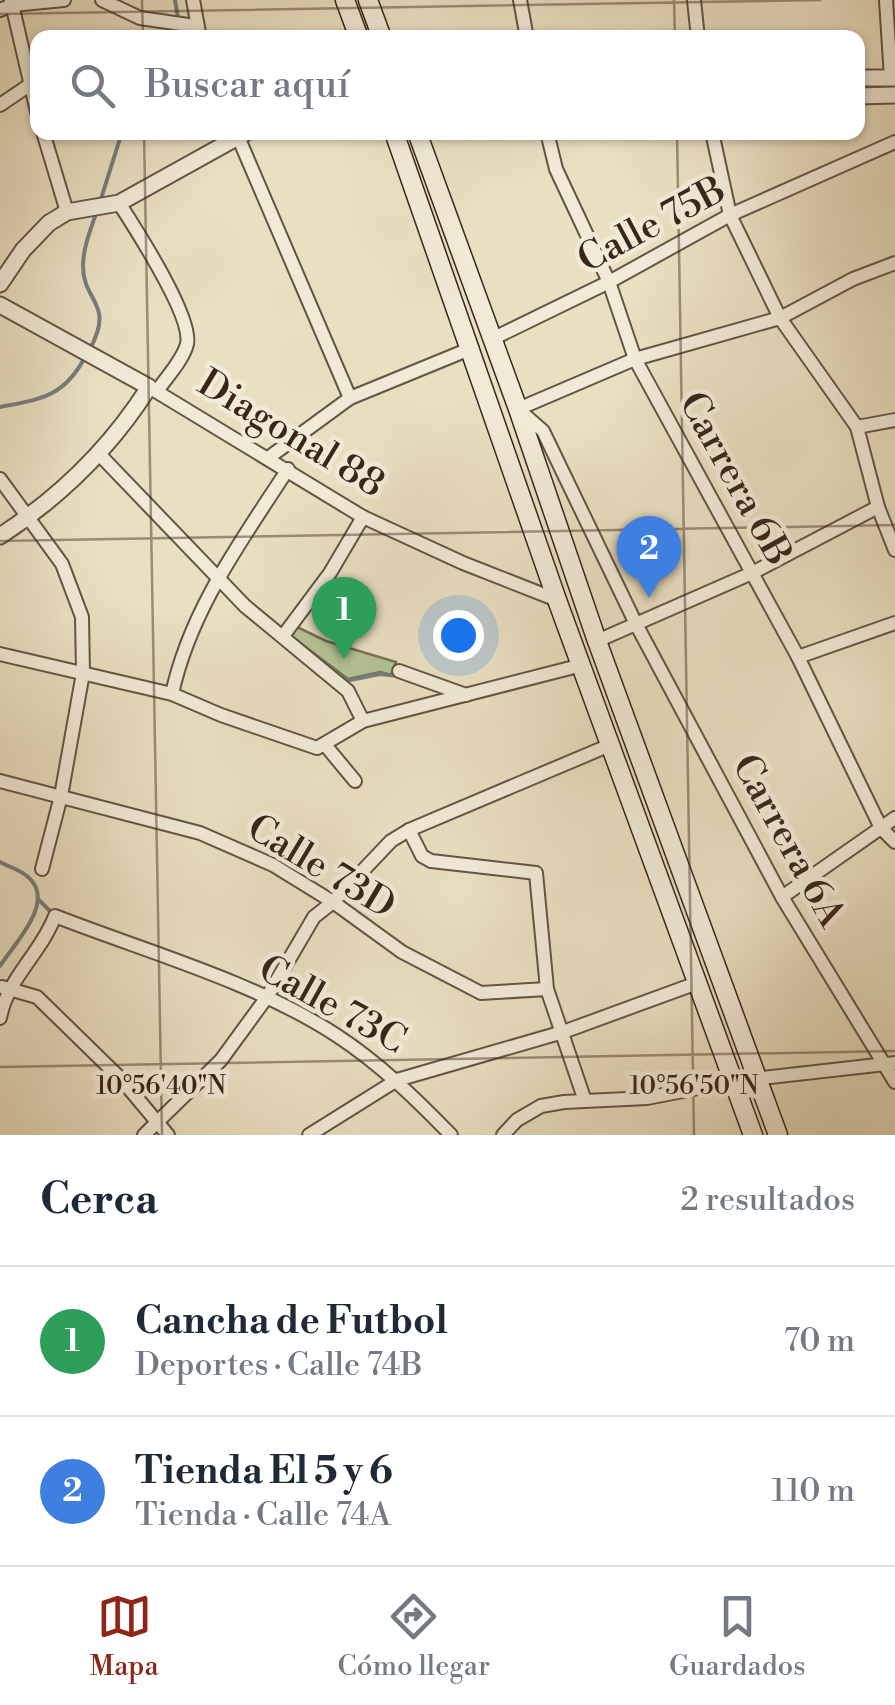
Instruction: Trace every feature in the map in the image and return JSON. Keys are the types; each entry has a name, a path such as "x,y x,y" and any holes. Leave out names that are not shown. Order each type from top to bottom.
{"main road":[{"path":"345,0 356,30"},
{"path":"368,0 379,30"},
{"path":"397,140 557,600 754,1135"},
{"path":"422,140 598,641 778,1135"}],"street":[{"path":"30,92 8,5 64,0"},
{"path":"102,0 140,18 190,30"},
{"path":"193,0 197,30"},
{"path":"520,0 526,30"},
{"path":"694,0 697,30"},
{"path":"865,78 893,78 886,0"},
{"path":"0,105 28,86"},
{"path":"865,96 895,95"},
{"path":"44,140 67,212"},
{"path":"0,284 23,250 67,212 113,204 229,140"},
{"path":"242,140 350,398"},
{"name":"Carrera 6B","path":"549,140 556,169 610,282 635,359 798,657 881,828 895,842"},
{"path":"714,140 730,215 780,318 857,428 878,507 895,550"},
{"name":"Calle 75B","path":"492,339 610,282 730,215 895,142"},
{"path":"0,536 27,518 99,454 187,344 186,328 158,268 113,204"},
{"path":"518,409 635,359 780,318 854,278 895,263"},
{"name":"Diagonal 88","path":"0,305 153,389 363,517 557,600"},
{"path":"268,458 350,398 472,348"},
{"name":"Carrera 6A","path":"518,409 543,431 636,624 782,897 888,1063 895,1082"},
{"path":"857,428 895,420"},
{"path":"99,454 217,578 348,691 363,721"},
{"path":"172,694 180,658 217,578 288,469"},
{"path":"0,479 62,564 82,617 83,674 61,796 42,869"},
{"path":"598,641 752,573 878,507"},
{"path":"283,636 330,572 363,517"},
{"path":"798,657 895,623"},
{"path":"0,654 172,694 310,747 326,746 363,721 582,665"},
{"path":"399,670 466,695"},
{"path":"144,1135 221,1060 267,997 314,917 390,841 610,744"},
{"path":"326,746 355,782"},
{"name":"Calle 73D","path":"0,780 200,833 273,864 402,952 481,993 546,988"},
{"path":"782,897 895,818"},
{"path":"408,830 422,856 431,861 536,874 546,988 584,1098"},
{"name":"Calle 73C","path":"4,988 30,964 55,916 267,997 336,1034 397,1080 563,1032 697,983"},
{"path":"0,1018 4,988 37,996 120,1079 168,1135"},
{"path":"503,1135 517,1120 541,1106 584,1098 647,1098 734,1081 888,1063"},
{"path":"309,1135 397,1080 451,1135"}],"green space":[{"path":"297,627 326,641 396,662 391,675 380,672 348,679 291,636"}],"waterway":[{"path":"175,0 178,18"},
{"path":"100,202 119,140"},
{"path":"90,349 97,333 99,312 83,266 97,211"},
{"path":"0,407 50,394 69,381 85,357"},
{"path":"340,682 380,674 399,676"},
{"path":"0,862 28,877 38,898 30,922 0,966"},
{"name":"Calle 73C","path":"39,900 52,913"}],"place":[{"name":"Tienda El 5 y 6","path":"649,598"},
{"name":"Cancha de Futbol","path":"344,659"}]}
